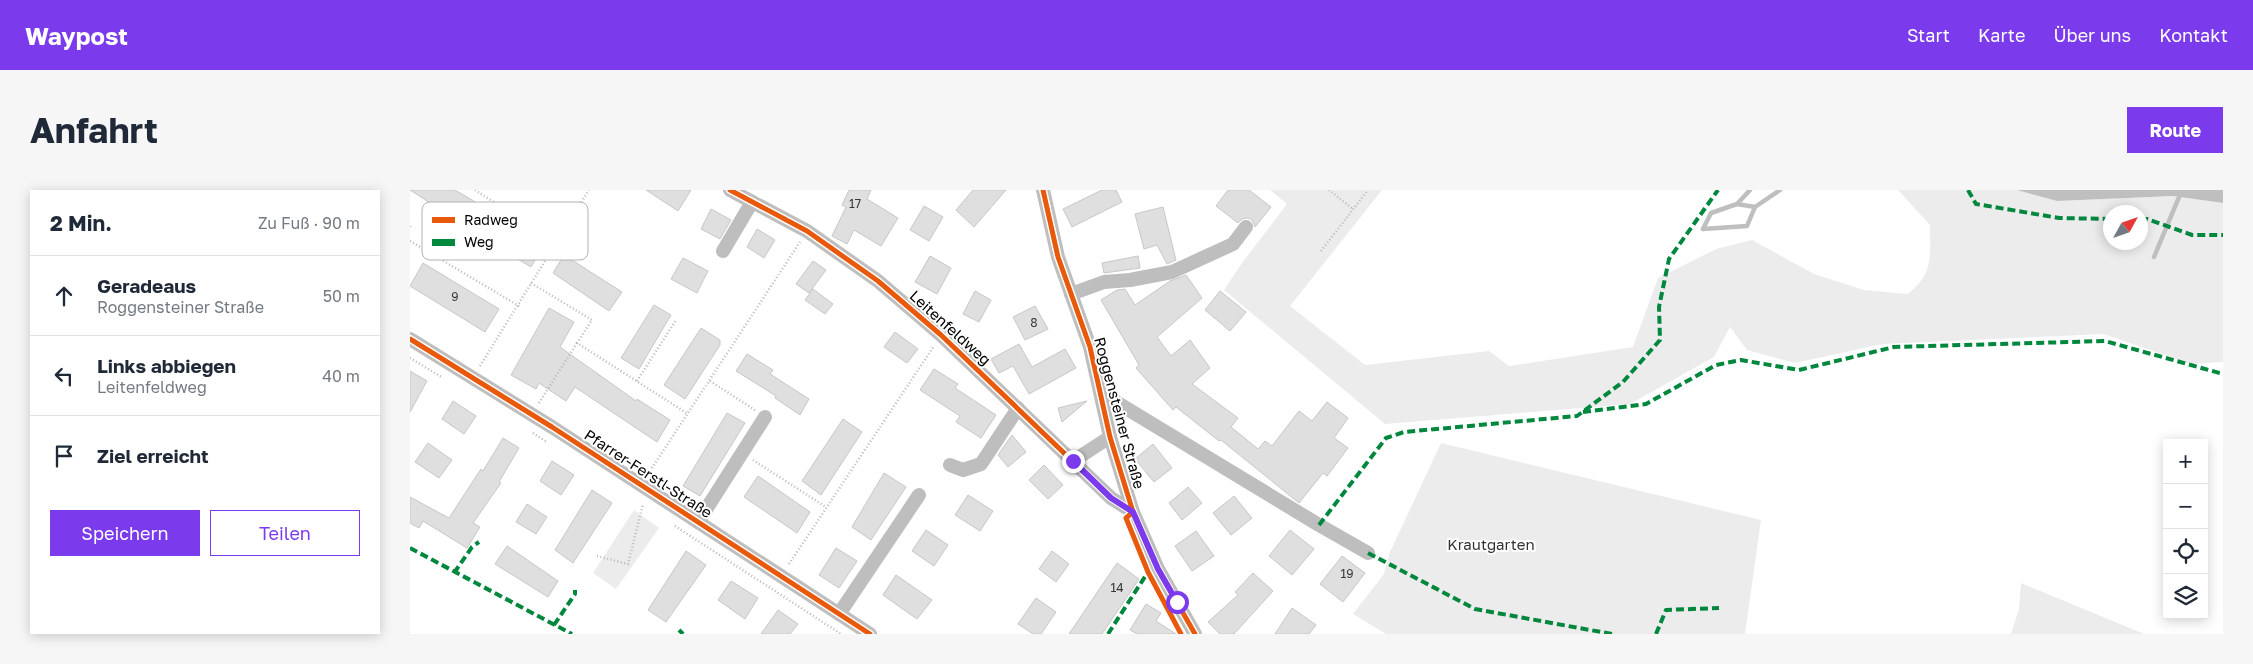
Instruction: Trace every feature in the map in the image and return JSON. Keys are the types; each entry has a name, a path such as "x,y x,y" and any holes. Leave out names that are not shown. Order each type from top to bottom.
{"street":[{"name":"Leitenfeldweg","path":"730,190 808,231 878,281 941,335 1111,498 1133,512"},
{"name":"Roggensteiner Straße","path":"1043,190 1058,256 1090,347 1110,437 1133,512 1158,569 1195,634"},
{"path":"723,251 752,202"},
{"path":"1071,294 1104,282 1130,280 1172,272 1233,244 1246,227"},
{"name":"Pfarrer-Ferstl-Straße","path":"410,339 531,414 870,634"},
{"name":"Roggensteiner Straße","path":"1102,400 1116,402 1368,553"},
{"path":"950,465 963,470 981,464 1018,408"},
{"path":"698,522 765,417"},
{"path":"1073,461 1110,437"},
{"path":"840,614 919,495"}],"path":[{"path":"475,190 494,202"},
{"path":"582,202 589,190"},
{"path":"1330,190 1353,209"},
{"path":"1321,251 1368,190"},
{"path":"641,485 808,231"},
{"path":"410,241 422,248"},
{"path":"442,260 519,306"},
{"path":"473,378 546,260"},
{"path":"531,283 592,320 531,414"},
{"path":"637,381 676,320"},
{"path":"781,576 941,335"},
{"path":"577,343 688,414"},
{"path":"410,358 446,380"},
{"path":"710,381 765,417"},
{"path":"528,430 552,445"},
{"path":"742,453 826,507"},
{"path":"597,556 628,564 643,504 639,500"},
{"path":"668,520 841,634"}],"green space":[{"path":"1270,190 1382,190 1290,306 1365,365 1489,351 1509,366 1633,347 1658,278 1716,249 1752,240 1814,274 1864,290 1908,294 1922,279 1929,263 1930,225 1898,190 2017,190 2057,201 2173,196 2223,203 2223,362 2190,364 2104,334 1882,344 1795,363 1747,350 1730,327 1714,357 1630,404 1385,424 1224,290 1287,204"},
{"name":"Krautgarten","path":"1441,443 1761,520 1745,634 1386,634 1353,614 1384,574 1390,552"},
{"path":"634,510 659,528 616,589 593,573"},
{"path":"2021,583 2144,634 2011,634 2019,609"}],"shaded area":[{"path":"2017,190 2223,190 2223,203 2173,196 2057,201"}],"building":[{"path":"410,190 455,190 475,202 429,202"},
{"path":"646,190 691,190 678,211"},
{"path":"849,190 871,190 867,199 898,218 881,246 854,230 847,244 832,236 846,207 842,205"},
{"path":"973,190 1006,190 974,227 956,210"},
{"path":"1102,190 1116,190 1122,202 1072,227 1063,209"},
{"path":"1228,190 1249,190 1271,207 1255,227 1252,220 1248,218 1242,219 1238,223 1216,206"},
{"path":"924,206 943,217 929,241 910,230"},
{"path":"1163,207 1176,260 1167,264 1157,245 1144,249 1135,214"},
{"path":"711,209 731,220 720,239 701,229"},
{"path":"757,229 775,240 764,258 747,247"},
{"path":"930,256 951,268 937,294 915,282"},
{"path":"1138,256 1140,268 1104,273 1102,263"},
{"path":"683,258 708,271 697,293 671,279"},
{"path":"519,260 535,260 531,267"},
{"path":"561,260 572,260 622,292 609,311 553,273"},
{"path":"813,261 826,270 809,293 796,284"},
{"path":"423,263 499,309 485,332 410,286"},
{"path":"1186,275 1202,298 1157,337 1171,356 1190,340 1210,368 1192,384 1238,418 1231,427 1258,449 1265,441 1272,446 1299,411 1312,421 1327,402 1348,418 1334,438 1348,448 1327,476 1323,473 1299,503 1221,440 1219,441 1176,407 1173,410 1136,368 1139,365 1101,300 1117,290 1125,289 1135,305 1170,281"},
{"path":"813,289 833,304 825,314 805,300"},
{"path":"975,291 991,300 979,322 963,314"},
{"path":"1220,291 1246,312 1230,331 1205,310"},
{"path":"654,305 671,315 639,369 621,358"},
{"path":"1035,306 1048,329 1025,340 1013,317"},
{"path":"549,308 574,322 560,347 636,401 637,399 670,420 657,442 575,387 566,401 539,383 536,389 511,375"},
{"path":"701,328 720,340 720,345 685,399 664,385"},
{"path":"895,332 918,349 907,363 884,347"},
{"path":"1019,344 1032,367 1065,349 1076,368 1029,394 1013,366 999,373 991,359"},
{"path":"747,354 773,370 770,374 809,399 800,415 775,398 776,396 736,371"},
{"path":"934,369 958,384 955,388 996,415 981,438 956,422 960,416 920,390"},
{"path":"410,371 427,381 410,412"},
{"path":"453,401 476,416 464,434 442,419"},
{"path":"1087,401 1062,422 1058,408"},
{"path":"727,413 745,423 700,496 683,486"},
{"path":"843,419 862,432 821,495 802,481"},
{"path":"1012,435 1026,452 1008,467 998,455"},
{"path":"503,438 519,448 499,482 501,483 473,523 480,527 467,548 423,521 419,528 410,523 410,497 449,518 481,469 483,471"},
{"path":"428,443 452,460 439,478 415,462"},
{"path":"1153,444 1172,468 1154,482 1135,459"},
{"path":"552,461 574,475 561,495 540,481"},
{"path":"1044,465 1063,485 1048,499 1029,480"},
{"path":"884,473 906,487 871,540 852,527"},
{"path":"758,476 810,512 797,533 744,497"},
{"path":"1188,487 1202,503 1182,520 1169,503"},
{"path":"592,490 612,503 573,563 555,550"},
{"path":"968,495 993,511 980,531 955,515"},
{"path":"1234,496 1252,518 1231,535 1213,513"},
{"path":"527,504 547,517 536,534 516,522"},
{"path":"926,530 948,545 934,566 912,551"},
{"path":"1290,530 1314,549 1292,575 1269,556"},
{"path":"1196,531 1214,556 1192,571 1175,546"},
{"path":"507,546 558,581 548,597 495,564"},
{"path":"836,548 857,561 839,588 819,575"},
{"path":"686,551 706,565 666,622 648,610"},
{"path":"1052,551 1069,564 1056,582 1039,569"},
{"path":"1342,556 1365,573 1343,602 1320,584"},
{"path":"1117,563 1139,579 1102,634 1069,634"},
{"path":"1253,573 1273,591 1234,634 1220,634 1208,622 1238,595 1235,592"},
{"path":"896,575 932,600 917,619 883,595"},
{"path":"731,581 758,598 745,619 718,600"},
{"path":"1036,598 1056,612 1041,634 1033,634 1018,624"},
{"path":"1146,604 1161,613 1156,621 1176,634 1137,634 1130,630"},
{"path":"1292,608 1316,625 1309,634 1275,634"},
{"path":"778,610 798,624 790,634 761,634"}],"waterway":[{"path":"1703,229 1711,213 1737,204 1750,190"},
{"path":"1703,229 1747,226 1755,207 1780,190"},
{"path":"2154,257 2182,190"},
{"path":"1737,204 1755,207"}],"marked path":[{"path":"1319,525 1386,438 1404,432 1577,416 1623,382 1660,340 1659,307 1669,259 1718,190"},
{"path":"1968,190 1976,204 2059,218 2103,219"},
{"path":"2148,219 2192,235 2223,235"},
{"path":"1583,412 1646,404 1716,365 1741,360 1799,370 1894,347 2105,341 2223,374"},
{"path":"454,573 472,547 479,542"},
{"path":"410,548 572,634"},
{"path":"1368,553 1475,609 1612,634"},
{"path":"1108,634 1148,572 1151,571"},
{"path":"554,625 575,594 575,590"},
{"path":"1656,634 1666,610 1719,608"},
{"path":"679,630 683,634"}],"cycle path":[{"path":"730,190 807,231 878,281 941,335 1111,498 1133,512"},
{"path":"1043,190 1058,257 1090,347 1110,437 1133,512 1158,569 1195,634"},
{"path":"410,339 552,427 870,634"},
{"path":"1133,512 1126,518 1148,572 1181,634"}],"route":[{"path":"1073,461 1111,498 1133,512 1158,569 1177,602"}]}
